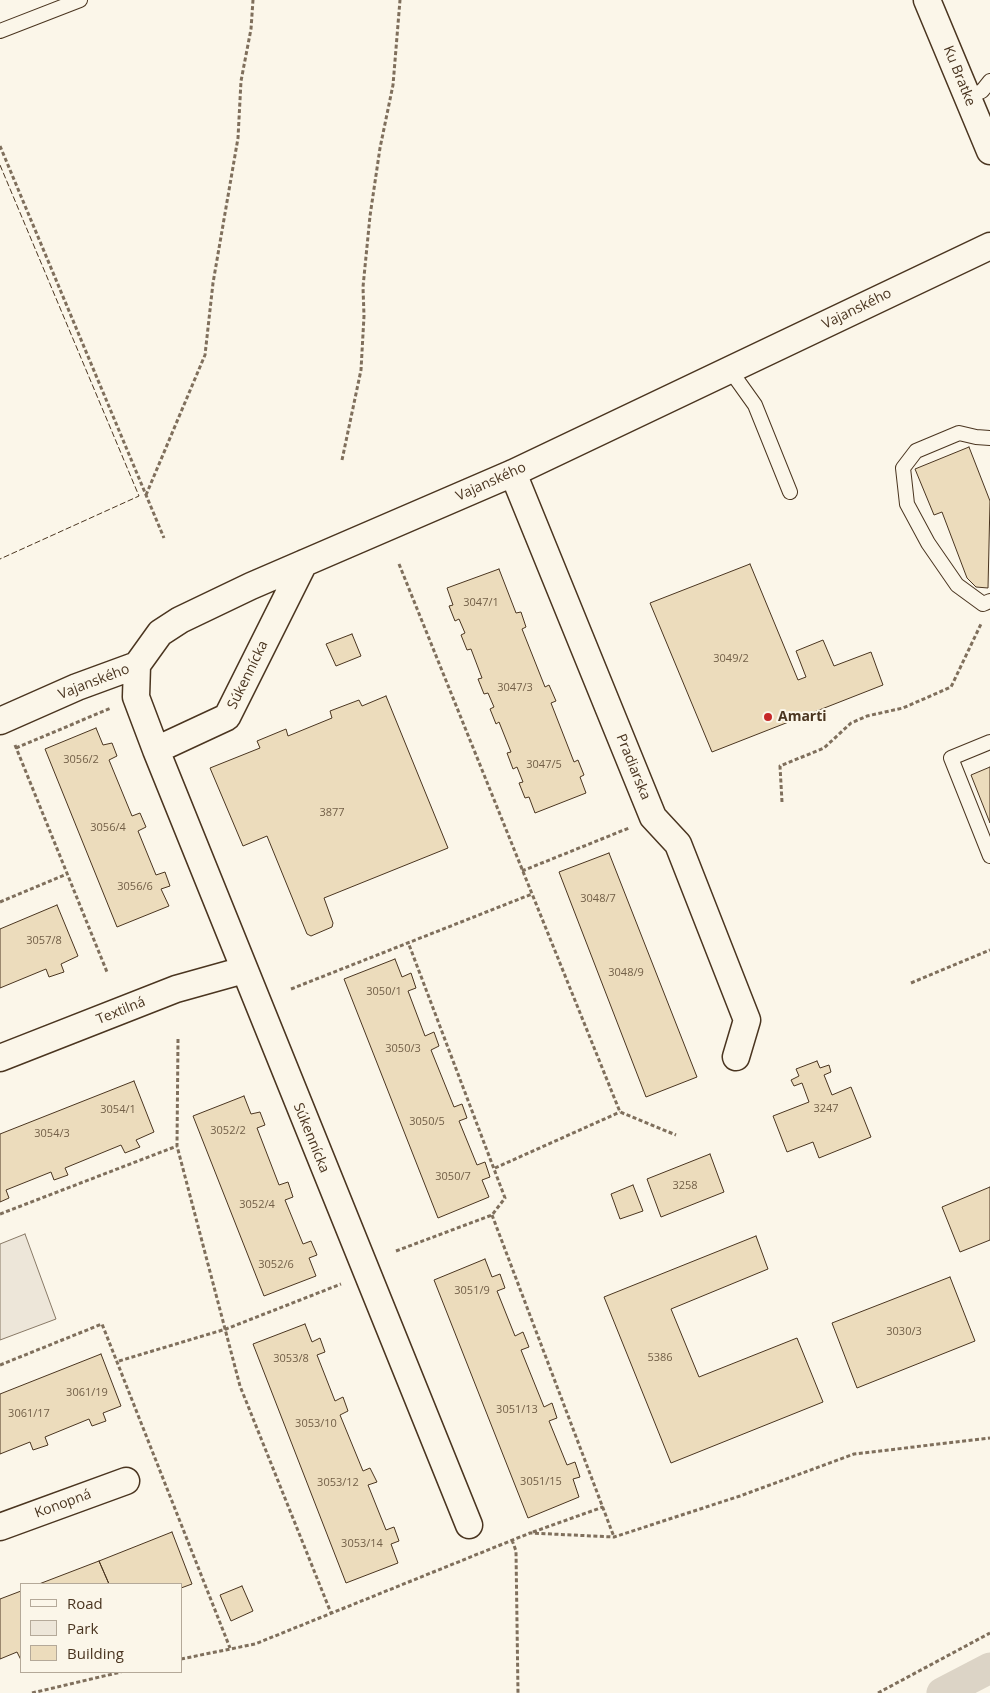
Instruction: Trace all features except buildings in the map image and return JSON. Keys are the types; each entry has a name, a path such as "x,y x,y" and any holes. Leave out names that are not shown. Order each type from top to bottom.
{"street":[{"name":"Ku Bratke","path":"928,0 990,151"},
{"name":"Vajanského","path":"2,720 77,688 137,666 160,633 180,620 304,563 513,473 990,246"},
{"name":"Pradiarska","path":"513,473 653,817 678,844 747,1020 736,1057"},
{"name":"Súkennícka","path":"156,750 227,717 304,563"},
{"name":"Súkennícka","path":"137,666 136,697 156,750 469,1525"},
{"name":"Textilná","path":"0,1058 176,989 244,970"},
{"name":"Konopná","path":"0,1527 126,1480"}],"lane":[{"path":"0,31 80,0"},
{"path":"968,97 982,91 990,82"},
{"path":"730,370 754,405 790,492"},
{"path":"986,602 957,585 928,543 907,504 903,468 916,451 959,433 990,438"},
{"path":"990,742 951,758 990,856"}],"path":[{"path":"146,496 204,355 213,283 238,138 241,81 253,0"},
{"path":"342,460 355,406 360,370 363,287 371,207 380,148 393,85 400,0"},
{"path":"0,146 164,538"},
{"path":"399,564 620,1112 676,1135"},
{"path":"782,802 780,766 824,748 851,723 867,716 903,708 951,687 983,620 986,602"},
{"path":"16,748 114,707"},
{"path":"2,720 16,748 107,972"},
{"path":"522,870 653,817"},
{"path":"0,902 67,874"},
{"path":"291,989 532,894"},
{"path":"396,1251 492,1215 505,1198 408,942"},
{"path":"911,983 990,952"},
{"path":"178,1039 177,1146 240,1386 331,1613"},
{"path":"495,1168 620,1112"},
{"path":"0,1214 177,1146"},
{"path":"492,1215 614,1537"},
{"path":"118,1361 226,1329 342,1284"},
{"path":"0,1365 102,1324 230,1649"},
{"path":"530,1533 614,1537 740,1496 854,1454 990,1438"},
{"path":"182,1659 255,1644 512,1540 603,1507"},
{"path":"512,1540 516,1551 518,1693"},
{"path":"878,1693 990,1633"},
{"path":"32,1693 117,1673"}],"green space":[{"path":"25,1234 56,1319 0,1340 0,1244"}],"waterway":[{"path":"942,1693 990,1668"}],"fence":[{"path":"0,165 139,496 0,559"}],"place":[{"name":"Amarti","path":"768,717"}]}
